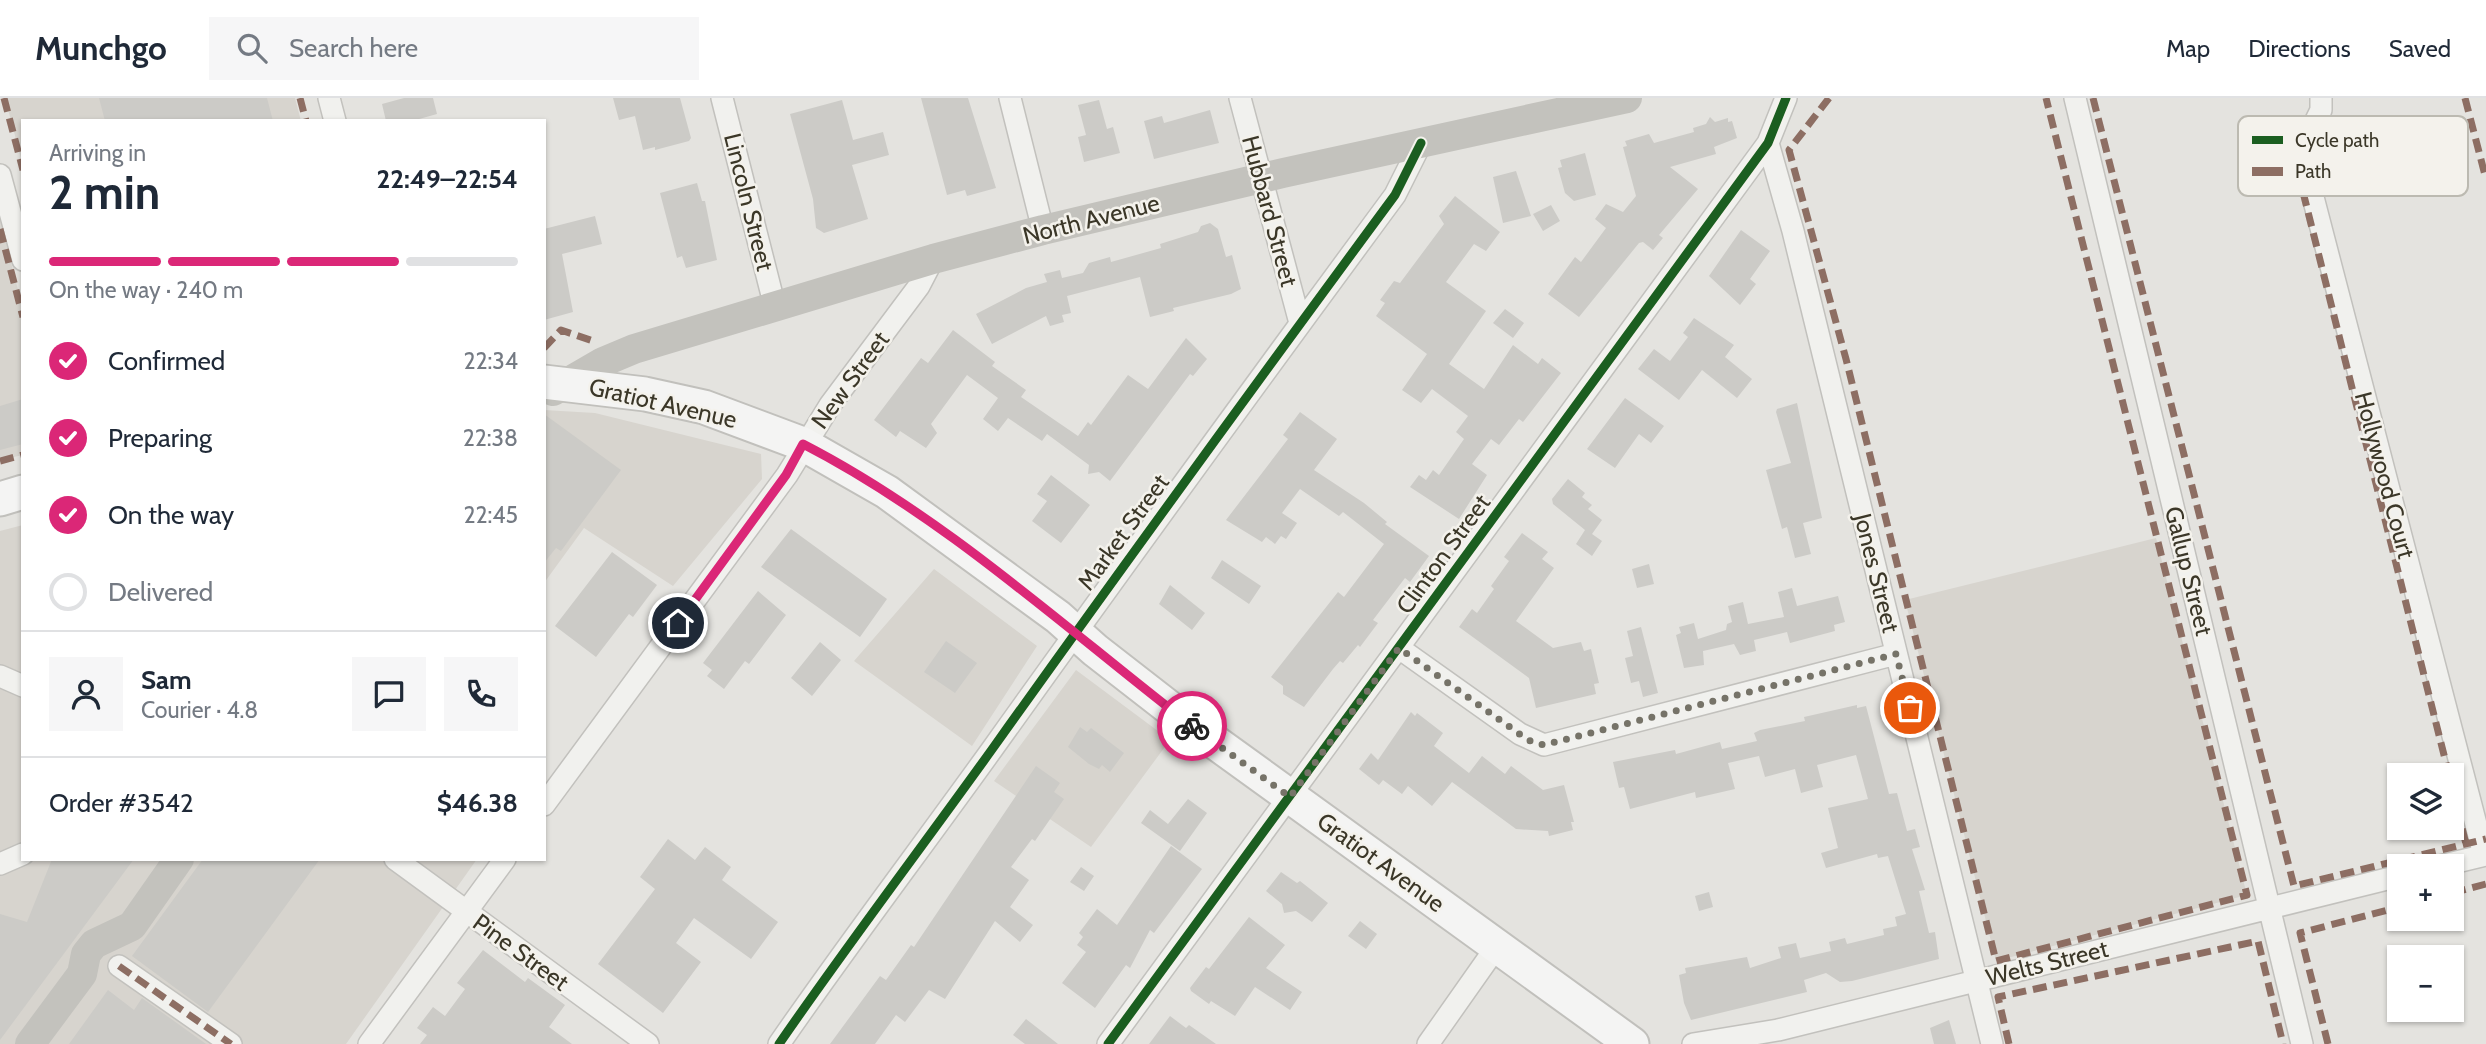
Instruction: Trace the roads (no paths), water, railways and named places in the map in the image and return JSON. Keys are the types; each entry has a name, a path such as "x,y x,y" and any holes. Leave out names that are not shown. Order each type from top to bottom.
{"main road":[{"name":"North Avenue","path":"552,387 634,349 933,259 1261,178 1421,144 1570,104 1627,98"},
{"name":"Gratiot Avenue","path":"552,387 645,394 704,407 803,444 887,492 1074,631 1194,727 1632,1044"},
{"path":"0,499 21,493"},
{"path":"30,1044 82,974 86,954 94,944 131,926 178,861"}],"street":[{"path":"329,98 334,119"},
{"name":"Lincoln Street","path":"722,98 775,307"},
{"path":"1010,98 1043,230"},
{"name":"Hubbard Street","path":"1240,98 1300,323"},
{"path":"1767,98 1783,108"},
{"name":"Gallup Street","path":"2075,98 2302,1044"},
{"name":"Hollywood Court","path":"2317,116 2321,98"},
{"name":"Clinton Street","path":"1108,1044 1768,143 1783,108"},
{"name":"Jones Street","path":"1768,143 1793,231 1992,1044"},
{"name":"Market Street","path":"779,1044 869,914 993,747 1074,631 1395,195 1421,144"},
{"path":"0,175 21,253"},
{"name":"Hollywood Court","path":"2313,196 2485,855"},
{"name":"New Street","path":"546,802 779,486 803,444 919,286 933,259"},
{"path":"1399,648 1528,740 1544,745 1896,654"},
{"path":"0,676 21,685"},
{"path":"0,864 21,855"},
{"path":"2464,860 2485,855"},
{"name":"Pine Street","path":"398,861 648,1044"},
{"path":"369,1044 504,861"},
{"name":"Welts Street","path":"1693,1044 1778,1030 2387,879"},
{"path":"1428,1044 1497,946"},
{"path":"119,966 231,1044"}]}
